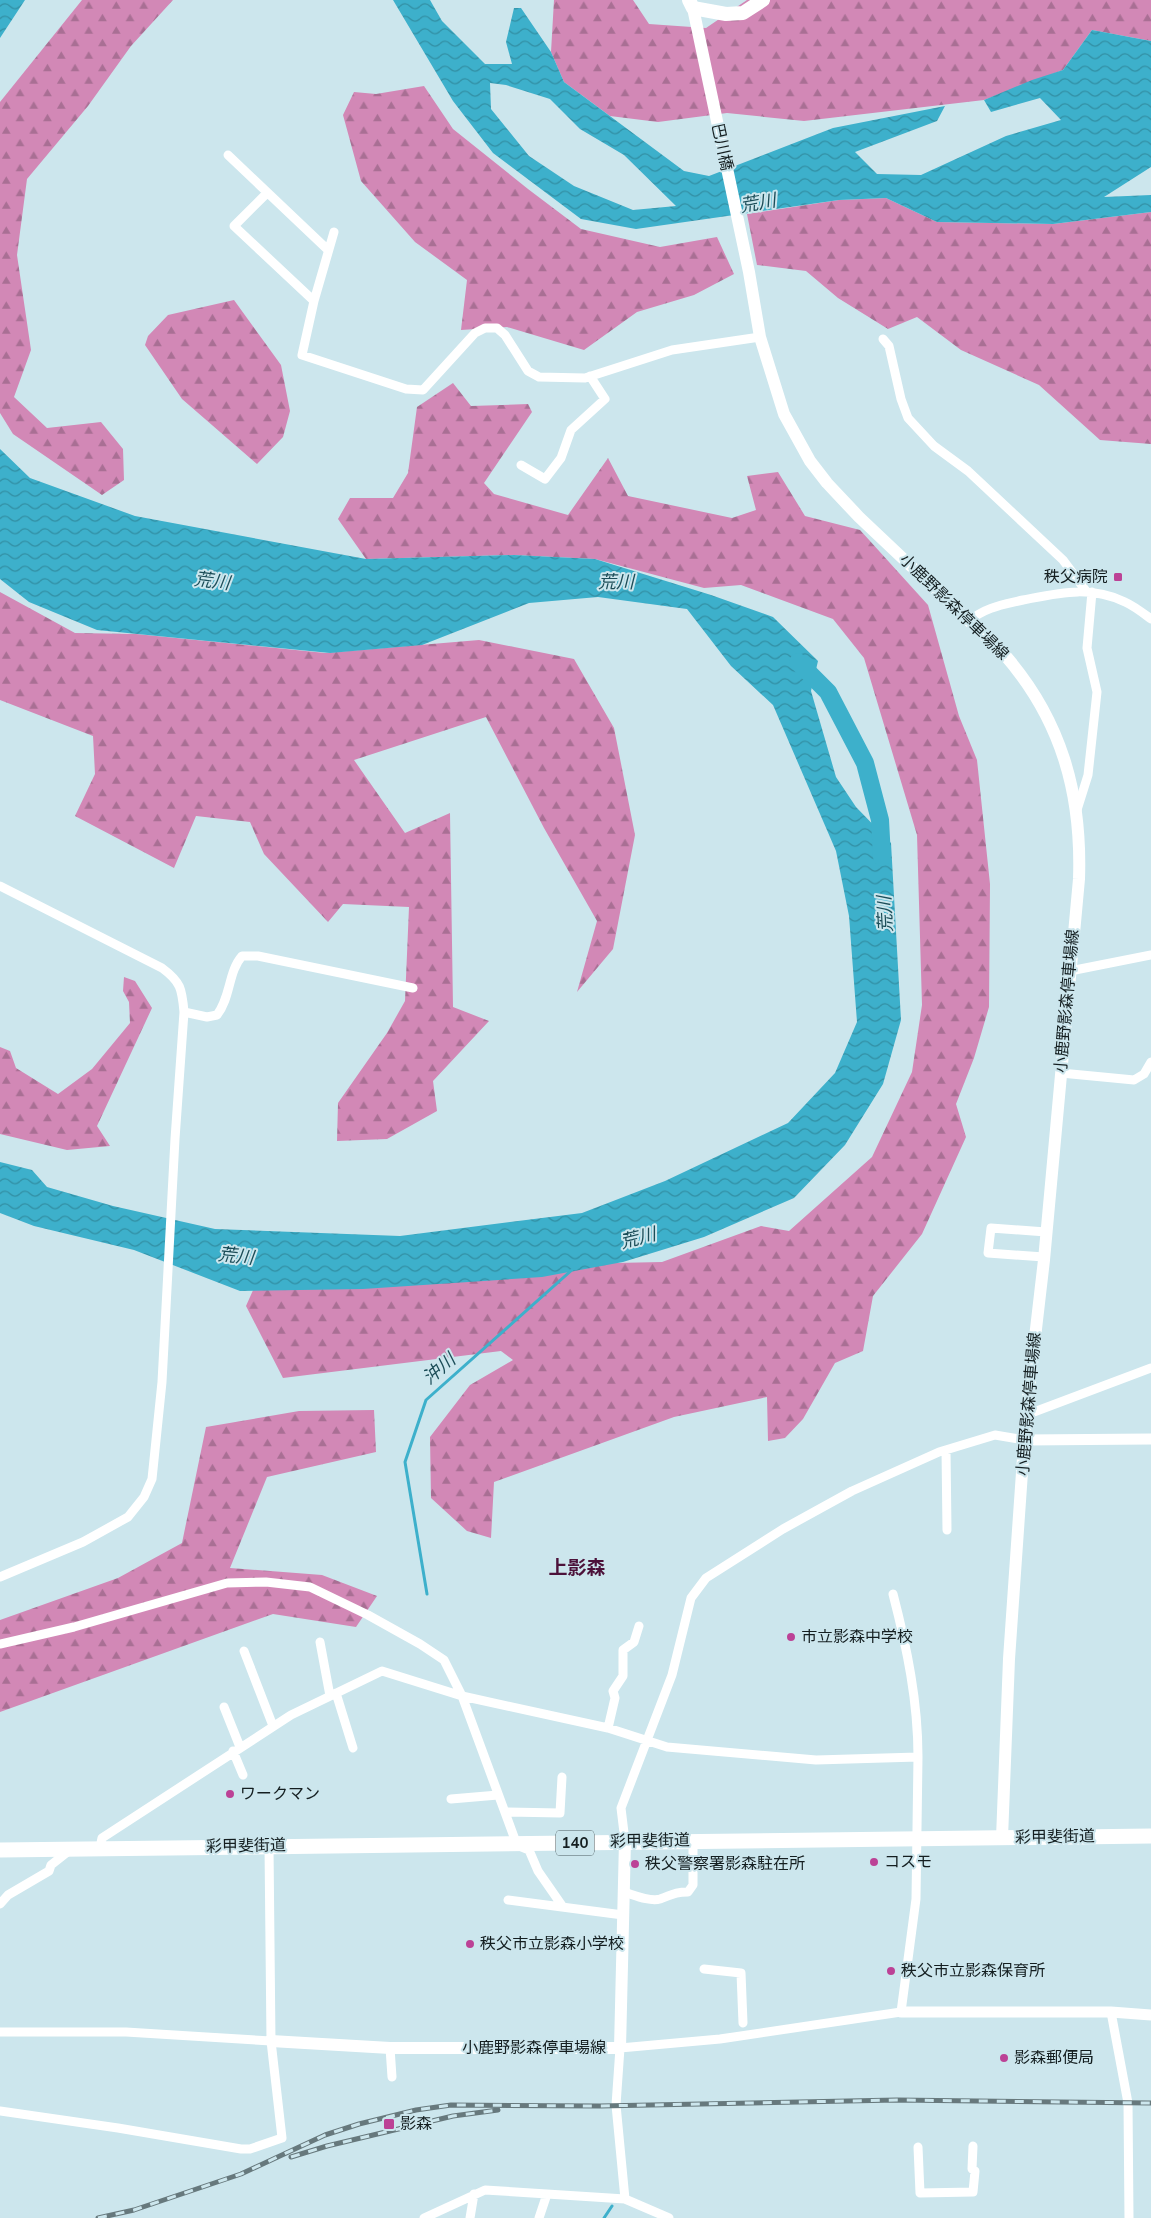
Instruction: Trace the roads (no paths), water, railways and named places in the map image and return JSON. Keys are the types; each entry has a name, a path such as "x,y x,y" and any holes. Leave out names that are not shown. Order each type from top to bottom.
{"highway":[{"name":"彩甲斐街道","path":"0,1850 1151,1836"}],"main road":[{"path":"692,10 726,14 743,13 763,0"},
{"name":"巴川橋","path":"692,10 749,272"},
{"name":"小鹿野影森停車場線","path":"749,272 760,337 784,414 810,461 827,483 1004,654 1024,677 1059,741 1070,775 1077,810 1080,846 1079,879 1044,1257 1026,1415 1009,1659 1002,1838"},
{"name":"小鹿野影森停車場線","path":"271,2041 390,2048 620,2048 625,1842"}],"street":[{"path":"228,155 328,250"},
{"path":"267,193 234,226 314,301"},
{"path":"334,232 314,301 302,355 406,389 423,390 475,333 485,328 497,328 505,335 528,371 539,377 590,376 672,350 760,337"},
{"path":"883,339 889,346 901,399 908,418 934,446 968,471 1063,560 1089,592 1087,648 1097,692 1088,775 1077,810"},
{"path":"521,465 545,479 561,458 571,430 605,399 590,376"},
{"path":"970,621 979,613 993,606 1065,592 1089,592 1125,602 1151,619"},
{"path":"0,886 162,968 178,982 182,993 184,1012 174,1139 162,1382 152,1479 144,1497 128,1517 83,1542 0,1577"},
{"path":"1070,971 1151,955"},
{"path":"184,1012 207,1017 217,1015 225,1004 236,963 242,956 258,956 414,988"},
{"path":"1061,1073 1134,1080 1148,1074 1151,1062"},
{"path":"1044,1257 988,1253 991,1228 1046,1232"},
{"path":"1026,1415 1151,1368"},
{"path":"625,1842 621,1808 672,1675 691,1598 706,1578 783,1529 852,1491 946,1450 995,1435 1025,1440 1151,1439"},
{"path":"946,1450 947,1530"},
{"path":"0,1644 74,1627 227,1582 290,1584 310,1587 339,1600 432,1651 444,1660 462,1696 517,1845 529,1850 538,1872 563,1907"},
{"path":"893,1594 908,1654 916,1702 918,1757 915,1904 901,2012"},
{"path":"608,1728 615,1698 613,1692 623,1676 624,1650 634,1642 639,1626"},
{"path":"320,1642 333,1695 353,1748"},
{"path":"244,1651 273,1726"},
{"path":"100,1848 102,1838 236,1749 273,1726 382,1671 462,1696 608,1728 667,1747 816,1760 918,1757"},
{"path":"224,1707 243,1775"},
{"path":"505,1812 560,1813 562,1777"},
{"path":"451,1799 498,1795"},
{"path":"624,1892 646,1899 659,1900 674,1892 688,1892 693,1885 693,1841"},
{"path":"0,2111 250,2149 282,2138 271,2041 269,1846"},
{"path":"0,1904 8,1896 49,1871 51,1865 70,1849"},
{"path":"508,1900 623,1915"},
{"path":"704,1969 741,1973 743,2023"},
{"path":"625,2199 616,2105 620,2048 720,2039 901,2012 1110,2012 1151,2014"},
{"path":"1110,2012 1128,2103 1129,2218"},
{"path":"0,2032 126,2032 271,2041"},
{"path":"390,2048 392,2077"},
{"path":"918,2147 920,2193 973,2192 975,2171 972,2169 973,2146"},
{"path":"424,2218 485,2190 625,2199 669,2218"},
{"path":"470,2218 474,2194"},
{"path":"539,2218 547,2194"}],"water":[{"path":"0,0 25,0 0,38"},
{"path":"393,0 430,0 442,21 485,64 512,64 506,42 514,8 521,8 551,52 564,82 684,171 709,176 833,128 945,106 937,121 855,152 877,174 921,175 1006,136 1061,120 1040,98 991,112 984,100 1032,80 1063,70 1092,30 1151,41 1151,167 1104,197 1151,195 1151,212 1053,224 937,222 886,198 839,200 636,229 581,219 493,153 453,101","holes":["490,83 506,85 550,99 580,129 624,155 676,206 633,210 574,186 529,156 491,109"]},
{"path":"0,449 30,478 135,516 366,559 514,555 595,559 711,595 773,617 818,661 811,691 836,777 856,807 891,843 901,1020 883,1084 845,1145 794,1198 704,1237 623,1262 542,1277 363,1289 240,1291 134,1250 34,1226 0,1213 0,1162 32,1170 47,1187 113,1206 215,1229 400,1236 582,1213 665,1181 788,1123 835,1073 857,1022 849,916 836,851 773,705 731,666 687,609 598,597 529,603 422,645 330,653 97,630 29,602 0,579"}],"waterway":[{"name":"荒川","path":"798,662 828,692 865,763 880,820 882,857"},
{"name":"沖川","path":"427,1594 405,1462 426,1400 573,1269"},
{"path":"604,2218 612,2206"}],"railway":[{"path":"98,2218 134,2210 241,2174 325,2135 359,2124 416,2110 451,2105 600,2106 897,2100 1151,2103"},
{"path":"291,2157 327,2146 453,2116 498,2110"}],"place":[{"name":"秩父病院","path":"1118,577"},
{"name":"市立影森中学校","path":"791,1637"},
{"name":"ワークマン","path":"230,1794"},
{"name":"コスモ","path":"874,1862"},
{"name":"秩父警察署影森駐在所","path":"635,1864"},
{"name":"秩父市立影森小学校","path":"470,1944"},
{"name":"秩父市立影森保育所","path":"891,1971"},
{"name":"影森郵便局","path":"1004,2058"},
{"name":"影森","path":"389,2124"}],"district":[{"name":"上影森","path":"577,1568"}]}
